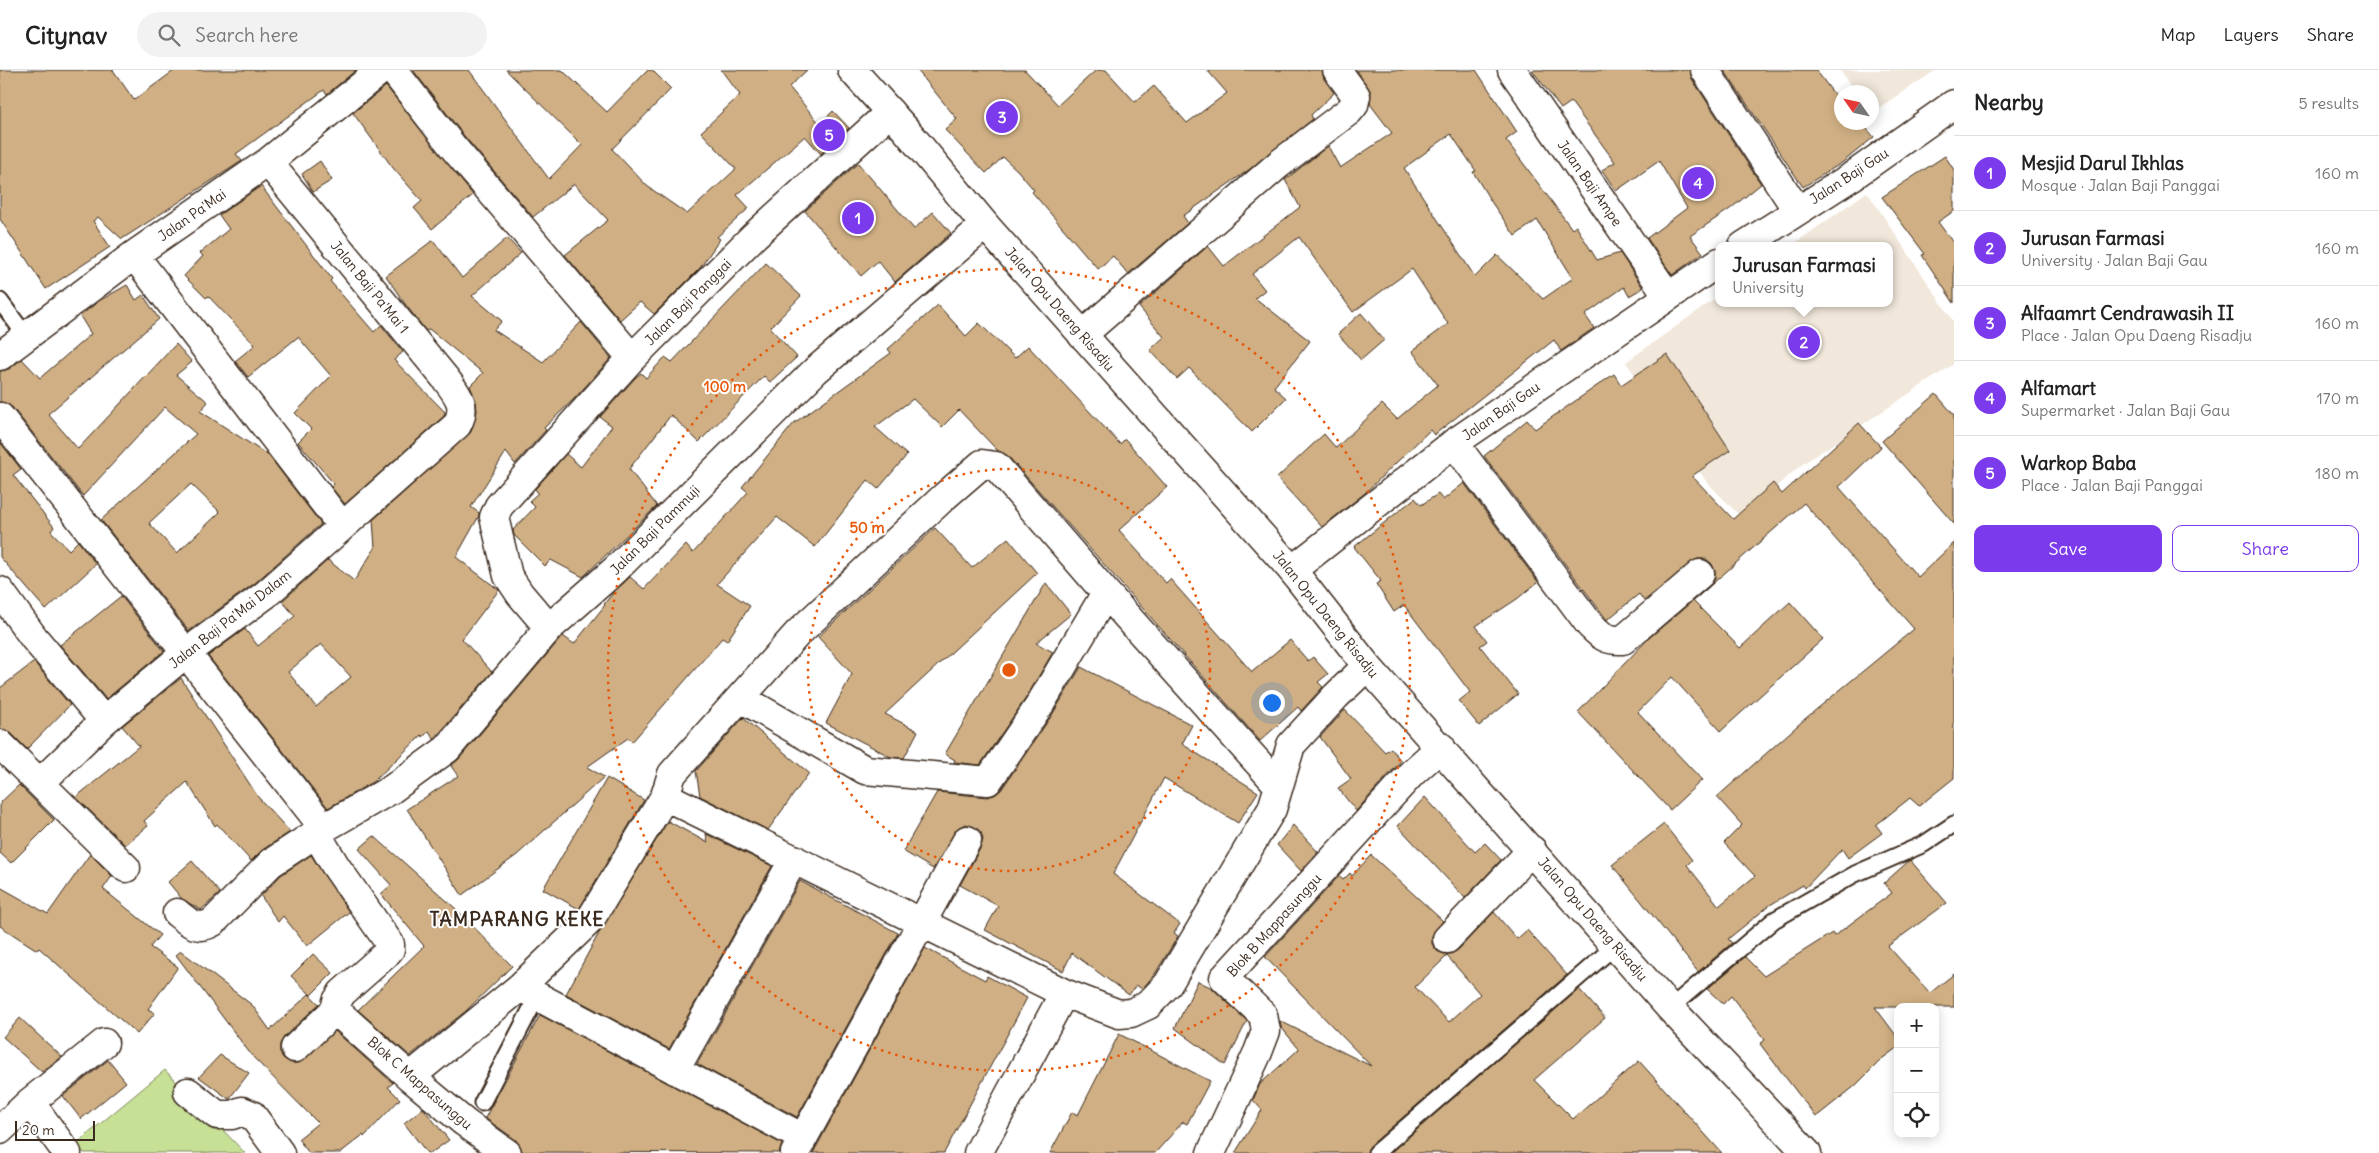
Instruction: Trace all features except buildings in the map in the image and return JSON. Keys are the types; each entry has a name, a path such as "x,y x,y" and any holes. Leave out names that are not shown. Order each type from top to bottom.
{"street":[{"name":"Jalan Pa'Mai","path":"0,356 134,255 268,162 381,70"},
{"path":"393,70 453,148 632,358"},
{"name":"Jalan Opu Daeng Risadju","path":"852,70 1082,335 1292,570 1367,666 1670,1008 1807,1153"},
{"path":"1082,335 1279,164 1349,111 1354,105 1356,96 1337,70"},
{"name":"Jalan Baji Ampe","path":"1512,70 1668,296"},
{"path":"1704,70 1797,210"},
{"name":"Jalan Baji Gau","path":"1750,242 1851,177 1953,107"},
{"name":"Jalan Baji Panggai","path":"549,628 520,594 508,576 494,517 499,506 632,358 754,236 890,112"},
{"name":"Jalan Baji Pa'Mai 1","path":"268,162 444,378 462,402 462,416"},
{"name":"Jalan Baji Pammuji","path":"176,913 195,926 204,927 226,911 271,863 320,830 392,789 447,749 549,628 616,570 815,371 986,225"},
{"path":"134,255 342,526"},
{"name":"Jalan Baji Gau","path":"1292,570 1454,443 1715,265"},
{"name":"Jalan Baji Pa'Mai Dalam","path":"41,782 104,720 186,653 265,595 458,425 462,416"},
{"path":"0,417 186,653 320,830 335,865 390,944 390,948 385,955 342,993 337,1001 335,1010 295,1048"},
{"path":"1454,443 1590,625 1602,638 1613,641 1623,640 1700,574"},
{"path":"410,1077 529,992 590,920 665,796 672,774 798,633 982,464 996,466 1106,593 1279,786"},
{"path":"0,591 34,638 104,720"},
{"path":"741,698 864,770 988,781 1039,706 1106,593"},
{"path":"665,796 1064,993 1119,1014 1131,1013 1155,998 1168,984 1186,954 1272,809 1291,745 1336,696 1367,666"},
{"path":"0,744 41,782 101,845 126,868"},
{"name":"Blok B Mappasunggu","path":"1211,1153 1234,1084 1258,1052 1266,1031 1263,1015 1224,978 1412,772 1441,748"},
{"path":"529,992 675,1070 799,1145 920,922 967,840"},
{"path":"1447,939 1532,850"},
{"path":"675,1070 794,859"},
{"path":"978,1153 1064,993"},
{"name":"Blok C Mappasunggu","path":"335,1010 410,1077 464,1122 506,1153"},
{"path":"0,1130 30,1102 104,1043"},
{"path":"188,1092 217,1115 232,1115 242,1111 252,1115 280,1153"},
{"path":"30,1102 68,1153"}],"lane":[{"path":"0,301 26,336"},
{"path":"1670,1008 1774,920 1855,874 1924,844 1954,824"},
{"path":"1376,1153 1616,945"},
{"path":"482,1103 529,992"}],"shaded area":[{"path":"1840,70 1936,70 1879,108 1879,85 1850,85"},
{"path":"1867,192 1954,322 1954,364 1801,465 1741,517 1706,481 1626,362 1715,299 1715,307 1893,307 1893,242 1797,242"}],"green space":[{"path":"165,1070 245,1153 84,1153 77,1143"}],"place":[{"name":"Alfaamrt Cendrawasih II","path":"1002,117"},
{"name":"Warkop Baba","path":"829,135"},
{"name":"Alfamart","path":"1698,183"},
{"name":"Mesjid Darul Ikhlas","path":"858,218"},
{"name":"Jurusan Farmasi","path":"1804,342"}],"district":[{"name":"TAMPARANG KEKE","path":"517,919"}]}
